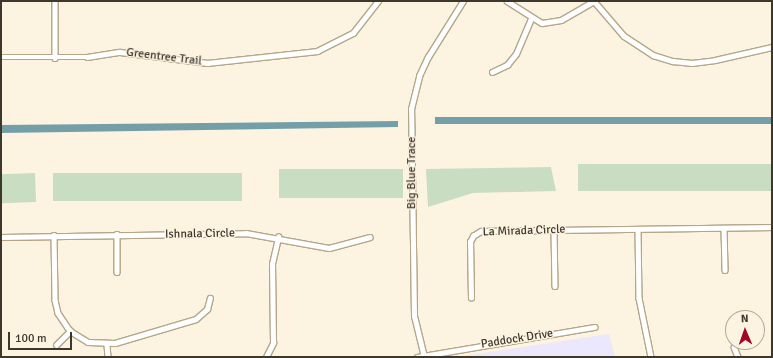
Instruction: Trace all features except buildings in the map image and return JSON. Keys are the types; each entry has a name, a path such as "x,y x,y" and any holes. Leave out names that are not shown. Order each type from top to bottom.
{"street":[{"path":"55,1 55,58"},
{"name":"Greentree Trail","path":"1,57 87,57 120,52 207,63 317,51 353,34 378,1"},
{"name":"Big Blue Trace","path":"423,356 414,316 411,109 419,76 428,57 463,1"},
{"path":"507,1 531,18 542,23 561,20 594,1 624,36 653,55 673,61 692,63 715,60 772,47"},
{"path":"492,72 508,65 516,54 531,18"},
{"name":"La Mirada Circle","path":"471,298 470,242 475,234 484,230 772,227"},
{"path":"724,228 725,270"},
{"path":"638,229 640,305 651,357"},
{"path":"554,230 555,286"},
{"name":"Ishnala Circle","path":"1,237 246,233 278,237 329,248 370,238"},
{"path":"117,234 117,272"},
{"path":"54,235 55,300 61,320 70,331 88,342 107,344 153,334 196,319 207,310 210,298"},
{"path":"266,357 272,343 272,264 278,237"},
{"name":"Paddock Drive","path":"417,357 594,327"},
{"path":"56,345 70,331"},
{"path":"107,344 108,357"}],"shaded area":[{"path":"609,334 615,357 457,357"}],"green space":[{"path":"578,164 772,164 772,191 578,191"},
{"path":"551,167 556,191 473,193 428,207 426,169"},
{"path":"279,169 403,169 403,198 279,198"},
{"path":"35,173 36,202 2,203 1,174"},
{"path":"53,173 242,173 242,201 53,201"}],"water":[{"path":"435,117 772,117 772,124 435,124"},
{"path":"398,121 398,127 1,133 1,125"}]}
